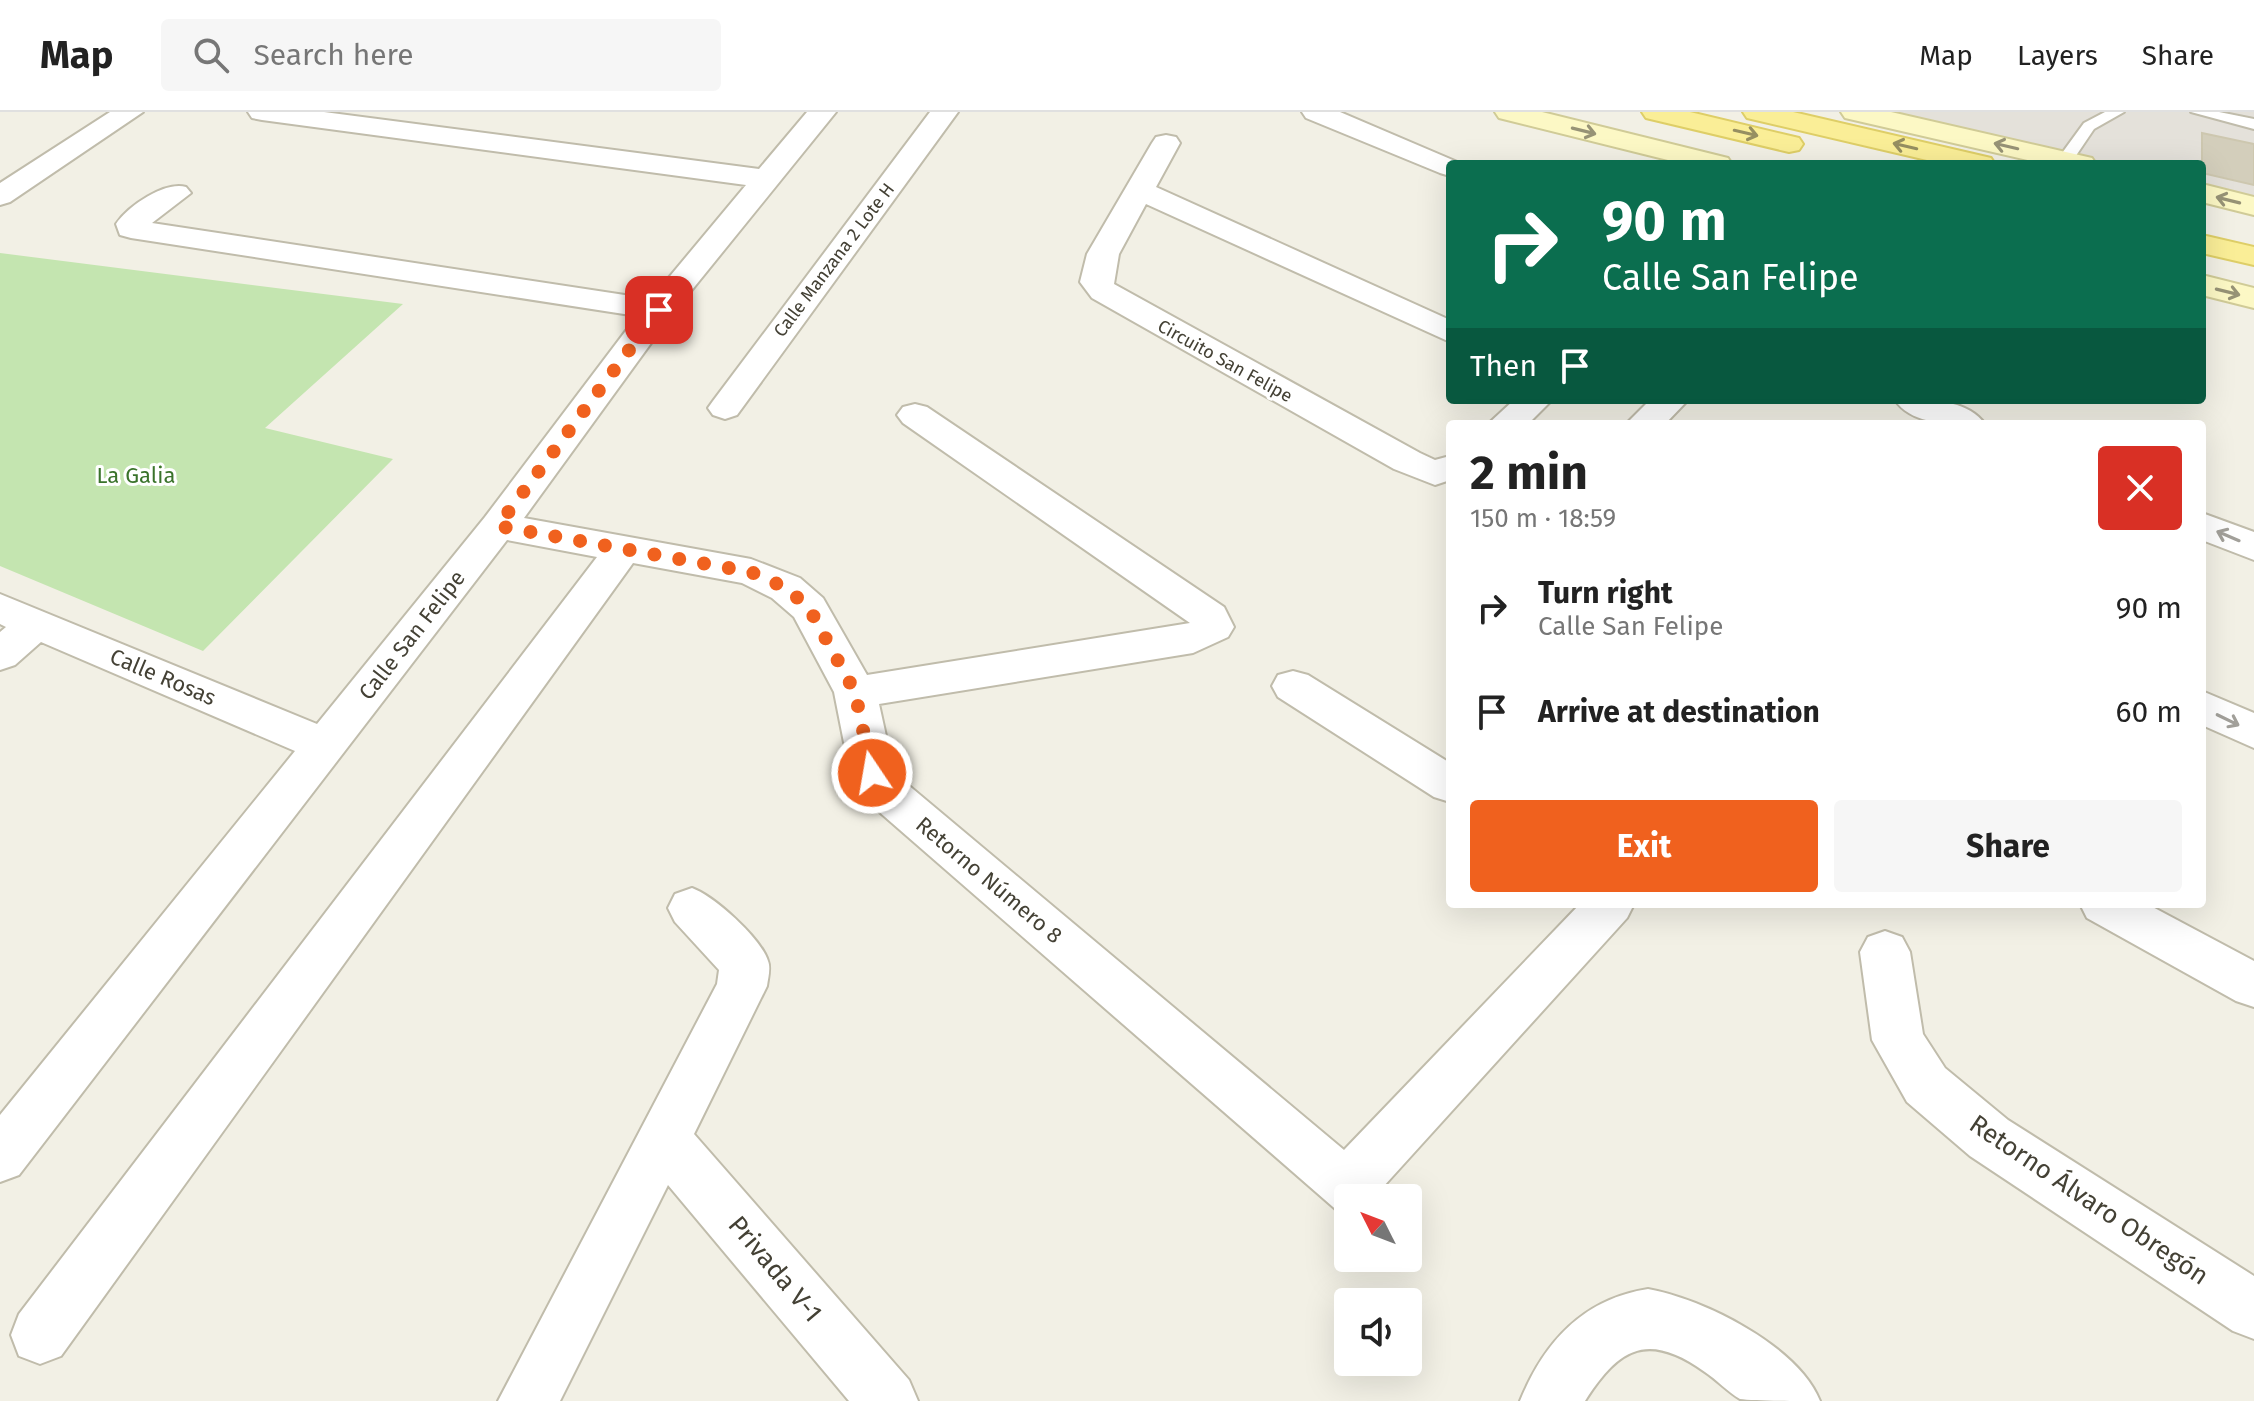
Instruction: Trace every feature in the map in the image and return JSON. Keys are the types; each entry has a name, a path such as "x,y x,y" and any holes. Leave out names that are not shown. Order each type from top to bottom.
{"main road":[{"path":"1656,112 1857,160"},
{"path":"1757,112 1964,160"},
{"path":"2206,216 2254,227"},
{"path":"2206,245 2254,256"}],"street":[{"path":"0,196 129,112"},
{"path":"262,112 766,179"},
{"name":"Calle San Felipe","path":"0,1157 498,526 659,310 822,112"},
{"name":"Calle Manzana 2 Lote H","path":"725,408 944,112"},
{"path":"1316,112 1446,165"},
{"path":"1509,112 1702,160"},
{"path":"1855,112 2064,160"},
{"path":"1166,143 1141,191 1446,330"},
{"name":"Circuito San Felipe","path":"1141,191 1103,254 1096,282 1103,291 1419,468 1435,473 1446,469"},
{"path":"176,193 131,224 131,229 659,310"},
{"path":"2206,194 2254,206"},
{"path":"2206,286 2254,298"},
{"path":"1511,420 1530,404"},
{"path":"1648,420 1666,404"},
{"path":"1921,404 1958,420"},
{"path":"855,692 1193,639 1214,627 1210,617 915,415"},
{"name":"Retorno Número 8","path":"498,526 751,572 786,588 809,608 855,692 872,773 885,791 1345,1184"},
{"path":"2206,527 2254,547"},
{"path":"40,1335 625,547"},
{"path":"0,655 18,616"},
{"name":"Calle Rosas","path":"18,616 326,746"},
{"path":"1293,686 1446,782"},
{"path":"2206,709 2254,732"},
{"path":"528,1401 746,972 739,955 692,908"},
{"name":"Retorno Número 8","path":"1361,1184 1606,908"},
{"path":"2111,908 2254,986"},
{"name":"Retorno Álvaro Obregón","path":"1885,952 1898,1040 1926,1085 1989,1138 2254,1310"},
{"name":"Privada V-1","path":"663,1138 888,1401"},
{"path":"1550,1401 1597,1338 1626,1319 1656,1318 1689,1330 1722,1348 1790,1401"}],"lane":[{"path":"2074,160 2089,126 2117,112"},
{"path":"2198,112 2254,124"}],"shaded area":[{"path":"1859,112 2254,112 2254,210 2206,198 2206,160 2053,160"}],"green space":[{"name":"La Galia","path":"0,253 403,304 265,428 393,459 203,651 0,566"}],"building":[{"path":"2202,133 2254,144 2254,185 2206,174 2206,160 2202,160"}],"route":[{"path":"659,310 498,526 751,572 786,588 809,608 855,692 872,773"}]}
